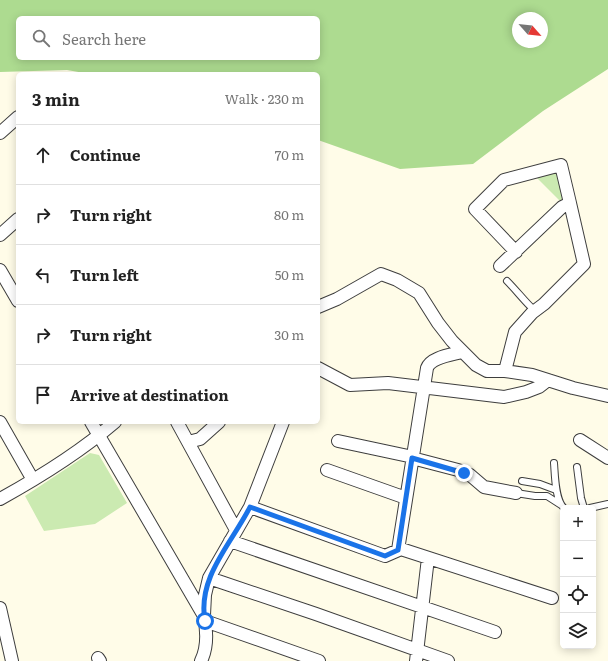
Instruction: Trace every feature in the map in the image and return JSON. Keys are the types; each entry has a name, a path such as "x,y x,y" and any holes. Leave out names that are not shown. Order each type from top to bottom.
{"street":[{"path":"0,133 16,119"},
{"path":"505,371 515,332 584,264 561,165 504,180 475,209 516,252"},
{"path":"500,266 570,202"},
{"path":"0,235 16,221"},
{"path":"0,270 16,298"},
{"path":"320,306 337,299 381,274 397,280 419,293 438,323 462,352 473,360 476,365 487,371 505,371 532,375 573,388 608,396"},
{"path":"398,550 423,388 429,363 434,360 462,352"},
{"path":"320,369 350,385 388,383 504,397 526,392 539,387 548,380"},
{"path":"0,422 5,438 33,480"},
{"path":"92,424 204,618 319,661"},
{"path":"0,499 33,480 99,436 112,424"},
{"path":"178,424 236,530"},
{"path":"188,442 200,439 217,424"},
{"path":"201,661 205,653 207,631 204,618 205,595 209,578 250,507 282,424"},
{"path":"580,440 608,458"},
{"path":"338,441 412,457 458,470 470,476 484,487 516,493"},
{"path":"327,470 406,498"},
{"path":"250,507 385,556 401,549 552,598"},
{"path":"230,541 495,632"},
{"path":"416,656 428,558"},
{"path":"209,578 324,617 416,656 448,661"},
{"path":"0,608 12,661"}],"lane":[{"path":"507,281 523,300 535,311"},
{"path":"554,463 556,490 562,505"},
{"path":"577,467 583,505"},
{"path":"522,481 540,484 556,490"},
{"path":"516,493 547,496 560,505"},
{"path":"596,507 608,504"}],"green space":[{"path":"0,0 608,0 608,69 543,111 473,164 400,169 320,141 320,72 78,72 67,70 0,72"},
{"path":"553,172 558,175 563,195 561,202 536,177"},
{"path":"90,453 99,455 127,503 95,524 44,531 25,496"}],"route":[{"path":"205,621 205,595 209,578 250,507 385,556 398,550 412,458 458,470 464,473"}]}
